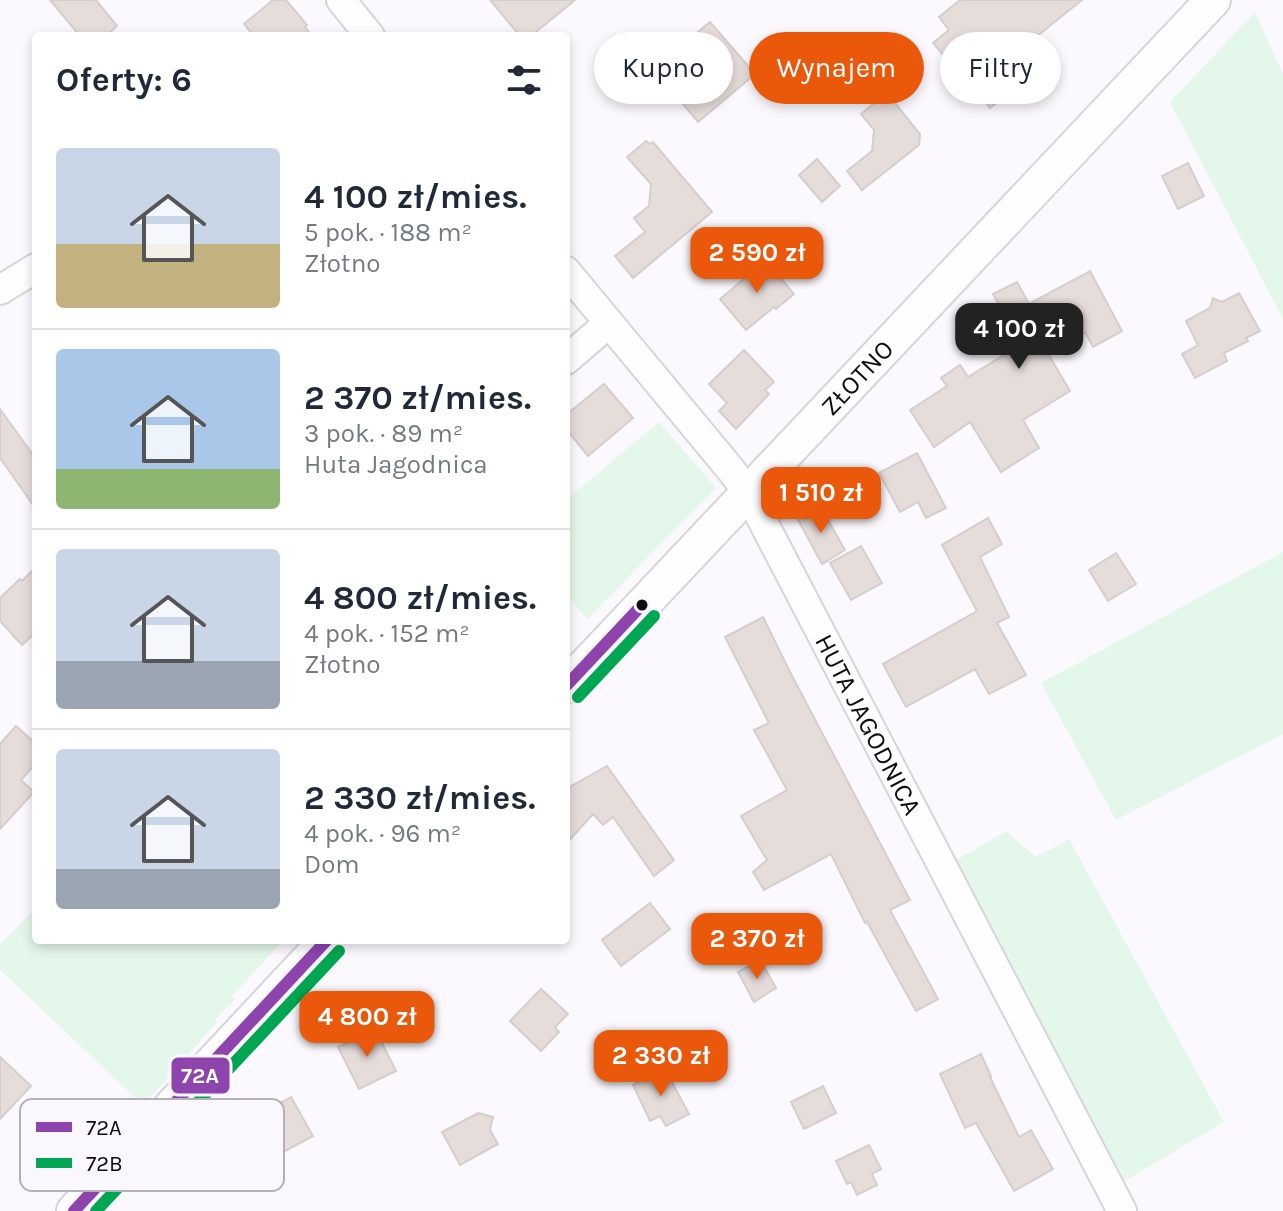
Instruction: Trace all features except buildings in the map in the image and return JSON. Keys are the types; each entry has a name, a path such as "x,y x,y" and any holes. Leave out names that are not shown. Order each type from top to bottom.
{"street":[{"path":"341,0 361,32"},
{"name":"ZŁOTNO","path":"570,682 1213,0"},
{"path":"0,290 32,270"},
{"name":"HUTA JAGODNICA","path":"570,276 748,493 1122,1211"},
{"path":"570,357 609,323"},
{"path":"179,1099 323,944"},
{"path":"74,1211 93,1191"}],"green space":[{"path":"1255,12 1283,74 1283,319 1170,102"},
{"path":"659,422 716,488 587,619 570,599 570,497"},
{"path":"1283,552 1283,734 1116,820 1041,683"},
{"path":"1006,831 1036,857 1069,839 1224,1122 1111,1189 943,868"},
{"path":"32,911 32,944 280,944 232,996 235,1000 215,1019 217,1022 181,1063 177,1059 166,1073 168,1078 149,1099 137,1099 0,970 0,945"}],"transit line":[{"name":"72A","path":"570,682 642,605"},
{"name":"72B","path":"578,697 654,616"},
{"name":"72A","path":"179,1099 323,944"},
{"name":"72B","path":"201,1099 339,951"},
{"name":"72A","path":"74,1211 93,1191"},
{"name":"72B","path":"96,1211 115,1191"}]}
